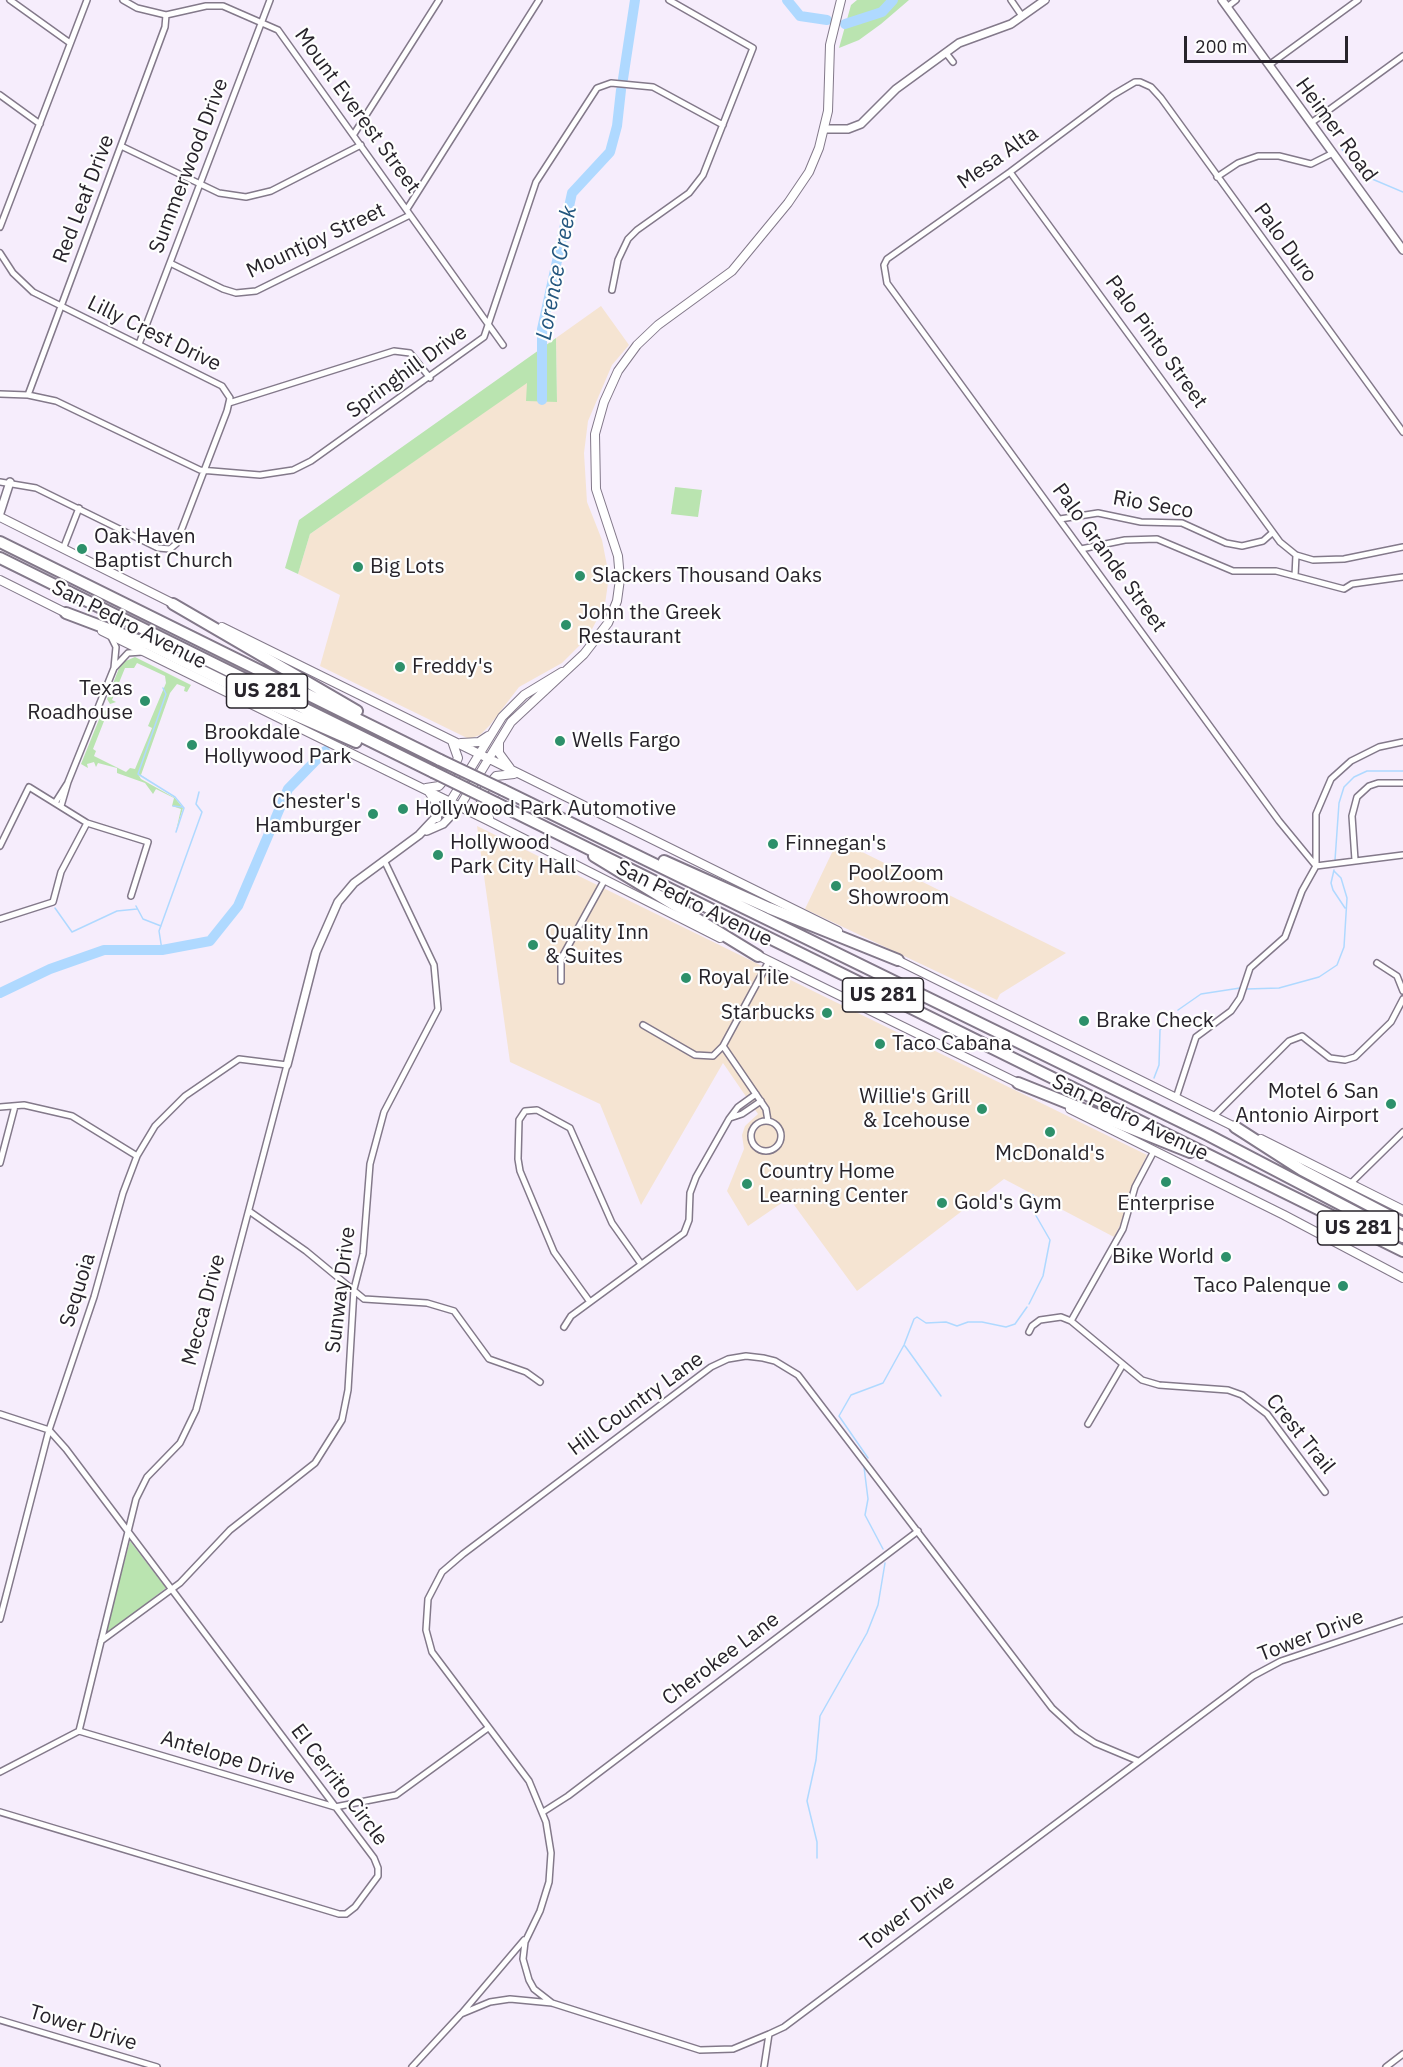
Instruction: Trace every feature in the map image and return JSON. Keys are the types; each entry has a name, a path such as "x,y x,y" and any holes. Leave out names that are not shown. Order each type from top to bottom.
{"highway":[{"name":"US 281","path":"0,542 440,760 1208,1135 1403,1237"},
{"name":"US 281","path":"0,559 1314,1205 1403,1251"},
{"path":"173,604 440,760"},
{"path":"66,613 148,644 274,706 378,752 419,766"},
{"path":"564,836 758,956"},
{"path":"602,838 898,960"},
{"path":"1018,1083 1314,1205"},
{"path":"1235,1127 1302,1170 1403,1223"}],"main road":[{"path":"460,806 500,738 523,710 598,639 608,623 619,590 618,556 599,506 594,470 595,434 609,388 637,345 658,325 732,271 782,211 809,172 824,129 830,45 841,0"},
{"name":"San Pedro Avenue","path":"0,515 173,604 1403,1210"},
{"name":"San Pedro Avenue","path":"0,580 460,806 604,881 1154,1150 1403,1278"},
{"name":"Mecca Drive","path":"450,802 502,717 524,695 547,679 568,669"},
{"path":"451,740 471,744 491,734"},
{"path":"500,738 499,753 516,773"},
{"path":"419,787 435,788 446,781 458,758 451,740"},
{"path":"495,824 485,815 480,806 484,790 496,776 516,773"},
{"path":"428,791 435,801 437,818"}],"street":[{"path":"10,0 70,43"},
{"path":"0,227 87,0"},
{"name":"Mount Everest Street","path":"123,0 143,10 166,15 216,5 261,22 280,32 503,345"},
{"name":"Summerwood Drive","path":"139,344 270,0"},
{"path":"354,134 439,0"},
{"name":"Mountjoy Street","path":"170,263 224,289 250,292 269,286 409,212 539,0"},
{"path":"612,290 625,244 637,230 694,188 706,168 753,48 669,0"},
{"path":"1011,0 1022,16"},
{"path":"824,129 848,129 861,124 896,89 946,53 969,38 999,30 1045,0"},
{"name":"Heimer Road","path":"1222,0 1403,250"},
{"path":"1227,7 1236,0"},
{"path":"1269,65 1358,0"},
{"name":"Red Leaf Drive","path":"28,395 165,27 166,15"},
{"path":"946,53 953,62"},
{"path":"1311,123 1403,56"},
{"name":"Springhill Drive","path":"0,394 28,395 70,407 194,468 260,475 293,470 312,461 477,344 489,326 492,307 536,182 597,88 611,82 653,87 723,125"},
{"name":"Mesa Alta","path":"884,265 887,259 1135,82"},
{"name":"Palo Duro","path":"1135,82 1148,85 1155,92 1403,432"},
{"path":"0,95 40,124"},
{"path":"121,146 200,184 234,197 258,195 361,145"},
{"path":"1217,177 1238,163 1258,156 1279,156 1311,164 1333,153"},
{"name":"Palo Pinto Street","path":"1010,172 1272,533"},
{"name":"Lilly Crest Drive","path":"0,253 21,281 61,307 222,386 228,393 229,403 394,351 410,353 430,378"},
{"name":"Palo Grande Street","path":"884,265 887,283 1279,821 1316,866"},
{"path":"0,482 27,484 158,548 170,549 176,544 229,403"},
{"path":"0,515 2,496 10,482"},
{"path":"63,549 80,508"},
{"name":"Rio Seco","path":"1060,519 1098,513 1141,522 1182,523 1226,543 1242,546 1263,541 1272,533"},
{"path":"1272,533 1296,555 1322,560 1403,547"},
{"name":"Rio Seco","path":"1081,549 1116,541 1157,539 1233,571 1276,571 1344,589 1352,585 1403,577"},
{"path":"1295,576 1296,555"},
{"path":"61,806 68,782 114,668 116,647 110,635"},
{"path":"114,668 128,653 144,652"},
{"path":"1176,1098 1196,1037 1231,1011 1240,998 1250,968 1285,937 1302,891 1316,866 1316,814 1331,779 1352,761 1379,747 1403,742"},
{"path":"54,803 68,782"},
{"path":"1355,860 1352,816 1357,797 1369,786 1378,783 1403,783"},
{"path":"0,846 29,788 87,823 148,842 131,896"},
{"name":"Mecca Drive","path":"79,1731 141,1486 180,1443 189,1427 249,1211 316,952 329,919 338,902 354,883 419,835 450,802"},
{"name":"Mecca Drive","path":"419,835 443,824 460,806"},
{"path":"0,920 53,902 61,872 87,823"},
{"path":"1316,866 1403,855"},
{"name":"Sunway Drive","path":"101,1641 172,1589 230,1530 315,1463 342,1420 348,1390 354,1289 363,1254 370,1164 384,1112 438,1009 435,965 384,860"},
{"path":"561,981 561,959 604,881"},
{"path":"643,1025 702,1057 713,1056 723,1046 769,961"},
{"path":"1377,963 1397,976 1403,992"},
{"path":"1214,1117 1289,1041 1305,1037 1330,1058 1345,1060 1355,1057 1387,1026 1399,1011 1403,999"},
{"path":"723,1046 766,1109 768,1121"},
{"name":"Sequoia","path":"0,1619 49,1430 94,1298 123,1192 137,1156 155,1126 185,1096 239,1059 287,1065"},
{"path":"564,1327 571,1316 684,1233 689,1220 692,1185 729,1119 738,1107 756,1094"},
{"path":"729,1119 742,1114 761,1101"},
{"path":"0,1107 24,1105 72,1116 137,1156"},
{"path":"0,1163 15,1106"},
{"path":"590,1302 554,1252 520,1171 519,1120 525,1111 537,1110 570,1128 612,1223 641,1264"},
{"path":"768,1121 777,1126 780,1138 776,1146 764,1150 755,1146 751,1137 758,1124 768,1121"},
{"path":"1351,1183 1403,1132"},
{"path":"1029,1332 1036,1322 1050,1317 1071,1321 1123,1229 1137,1184 1154,1150"},
{"path":"249,1211 306,1251 364,1299 427,1303 454,1311 466,1324 489,1359 526,1372 540,1382"},
{"name":"Crest Trail","path":"1071,1321 1137,1378 1153,1384 1228,1390 1249,1399 1267,1414 1325,1492"},
{"name":"Hill Country Lane","path":"552,2003 534,1989 525,1970 523,1952 549,1882 550,1840 543,1812 529,1782 440,1665 429,1644 426,1614 438,1578 479,1542 716,1364 733,1358 754,1357 775,1361 798,1375 1062,1719 1095,1743 1138,1761"},
{"path":"1088,1424 1122,1366"},
{"path":"0,1414 49,1430"},
{"name":"El Cerrito Circle","path":"0,1812 318,1908 346,1914 355,1907 374,1884 378,1868 129,1531 49,1430"},
{"name":"Cherokee Lane","path":"543,1812 568,1796 918,1531"},
{"name":"Tower Drive","path":"412,2067 461,2014 500,2000 522,1999 552,2003 700,2050 733,2049 769,2034 783,2027 1253,1676 1281,1660 1403,1620"},
{"name":"Antelope Drive","path":"79,1731 335,1807 396,1795 488,1728"},
{"path":"0,1772 79,1731"},
{"name":"Hill Country Lane","path":"461,2014 530,1931"},
{"name":"Tower Drive","path":"0,2020 157,2067"},
{"path":"764,2067 769,2034"},
{"path":"1386,2067 1403,2054"}],"shaded area":[{"path":"601,306 629,345 612,365 588,421 584,453 587,502 602,540 609,576 605,604 588,637 562,663 519,687 490,725 480,735 469,739 320,666 340,595 298,574 310,534 527,382 557,402 556,338"},
{"path":"477,826 1147,1155 1135,1180 1125,1216 1114,1237 1004,1179 857,1291 789,1198 748,1226 727,1191 744,1149 742,1135 745,1126 758,1114 723,1063 641,1205 600,1104 510,1062"},
{"path":"838,840 1066,953 1000,994 997,1000 805,909"}],"green space":[{"path":"857,0 909,0 859,40 839,48 851,5"},
{"path":"556,338 557,402 526,401 527,383 310,534 298,574 285,568 299,520"},
{"path":"675,487 702,490 698,517 671,514"},
{"path":"135,657 191,685 187,692 184,691 185,687 177,684 170,693 141,775 150,781 138,774 141,779 175,798 183,808 176,831 181,809 172,806 174,798 156,789 153,794 145,783 117,773 117,768 98,763 96,767 94,762 87,764 88,768 81,764 102,712 107,710 111,716 106,716 93,749 96,751 94,756 126,772 130,768 135,769 152,728 148,726 166,683 165,676 137,663 134,668 125,668 112,700 116,702 110,704 107,699 121,663"},
{"path":"130,1541 166,1588 107,1634 105,1633"}],"waterway":[{"name":"Lorence Creek","path":"623,79 635,0"},
{"name":"Lorence Creek","path":"787,0 800,16 827,20"},
{"name":"Lorence Creek","path":"845,24 882,12 893,0"},
{"name":"Lorence Creek","path":"542,400 542,329 572,193 610,152 617,126 621,90"},
{"path":"1340,147 1365,176 1403,192"},
{"path":"163,688 166,694 138,774 175,797 184,808 176,832"},
{"name":"Lorence Creek","path":"0,993 50,969 104,950 162,950 210,941 238,906 288,789 325,751"},
{"path":"1335,860 1339,803 1344,787 1354,777 1367,771 1403,771"},
{"path":"162,950 159,931 202,812 196,804 199,792"},
{"path":"173,806 182,807"},
{"path":"1334,870 1331,883 1333,890 1345,908"},
{"path":"1247,989 1279,988 1319,977 1337,965 1344,947 1347,898 1341,878 1334,871"},
{"path":"136,906 143,919 161,926"},
{"path":"55,908 72,932 117,911 137,909"},
{"path":"1178,1010 1201,994 1240,988"},
{"path":"1154,1078 1159,1065 1160,1030 1175,1015"},
{"path":"1029,1304 1043,1276 1050,1240 1031,1207 1033,1195"},
{"path":"868,1458 839,1416 851,1395 883,1383 904,1345 914,1319 917,1317 926,1323 946,1322 957,1326 968,1322 982,1322 1006,1327 1015,1324 1027,1307"},
{"path":"905,1346 941,1396"},
{"path":"864,1467 868,1499 865,1515 883,1549"},
{"path":"817,1858 817,1842 807,1801 816,1760 820,1716 867,1633 878,1605 885,1563"}],"place":[{"name":"Oak Haven Baptist Church","path":"82,549"},
{"name":"Big Lots","path":"358,567"},
{"name":"Slackers Thousand Oaks","path":"580,576"},
{"name":"John the Greek Restaurant","path":"566,625"},
{"name":"Freddy's","path":"400,667"},
{"name":"Texas Roadhouse","path":"145,701"},
{"name":"Wells Fargo","path":"560,741"},
{"name":"Brookdale Hollywood Park","path":"192,745"},
{"name":"Hollywood Park Automotive","path":"403,809"},
{"name":"Chester's Hamburger","path":"373,814"},
{"name":"Finnegan's","path":"773,844"},
{"name":"Hollywood Park City Hall","path":"438,855"},
{"name":"PoolZoom Showroom","path":"836,886"},
{"name":"Quality Inn & Suites","path":"533,945"},
{"name":"Royal Tile","path":"686,978"},
{"name":"Starbucks","path":"827,1013"},
{"name":"Brake Check","path":"1084,1021"},
{"name":"Taco Cabana","path":"880,1044"},
{"name":"Motel 6 San Antonio Airport","path":"1391,1104"},
{"name":"Willie's Grill & Icehouse","path":"982,1109"},
{"name":"McDonald's","path":"1050,1132"},
{"name":"Enterprise","path":"1166,1182"},
{"name":"Country Home Learning Center","path":"747,1184"},
{"name":"Gold's Gym","path":"942,1203"},
{"name":"Bike World","path":"1226,1257"},
{"name":"Taco Palenque","path":"1343,1286"}]}
